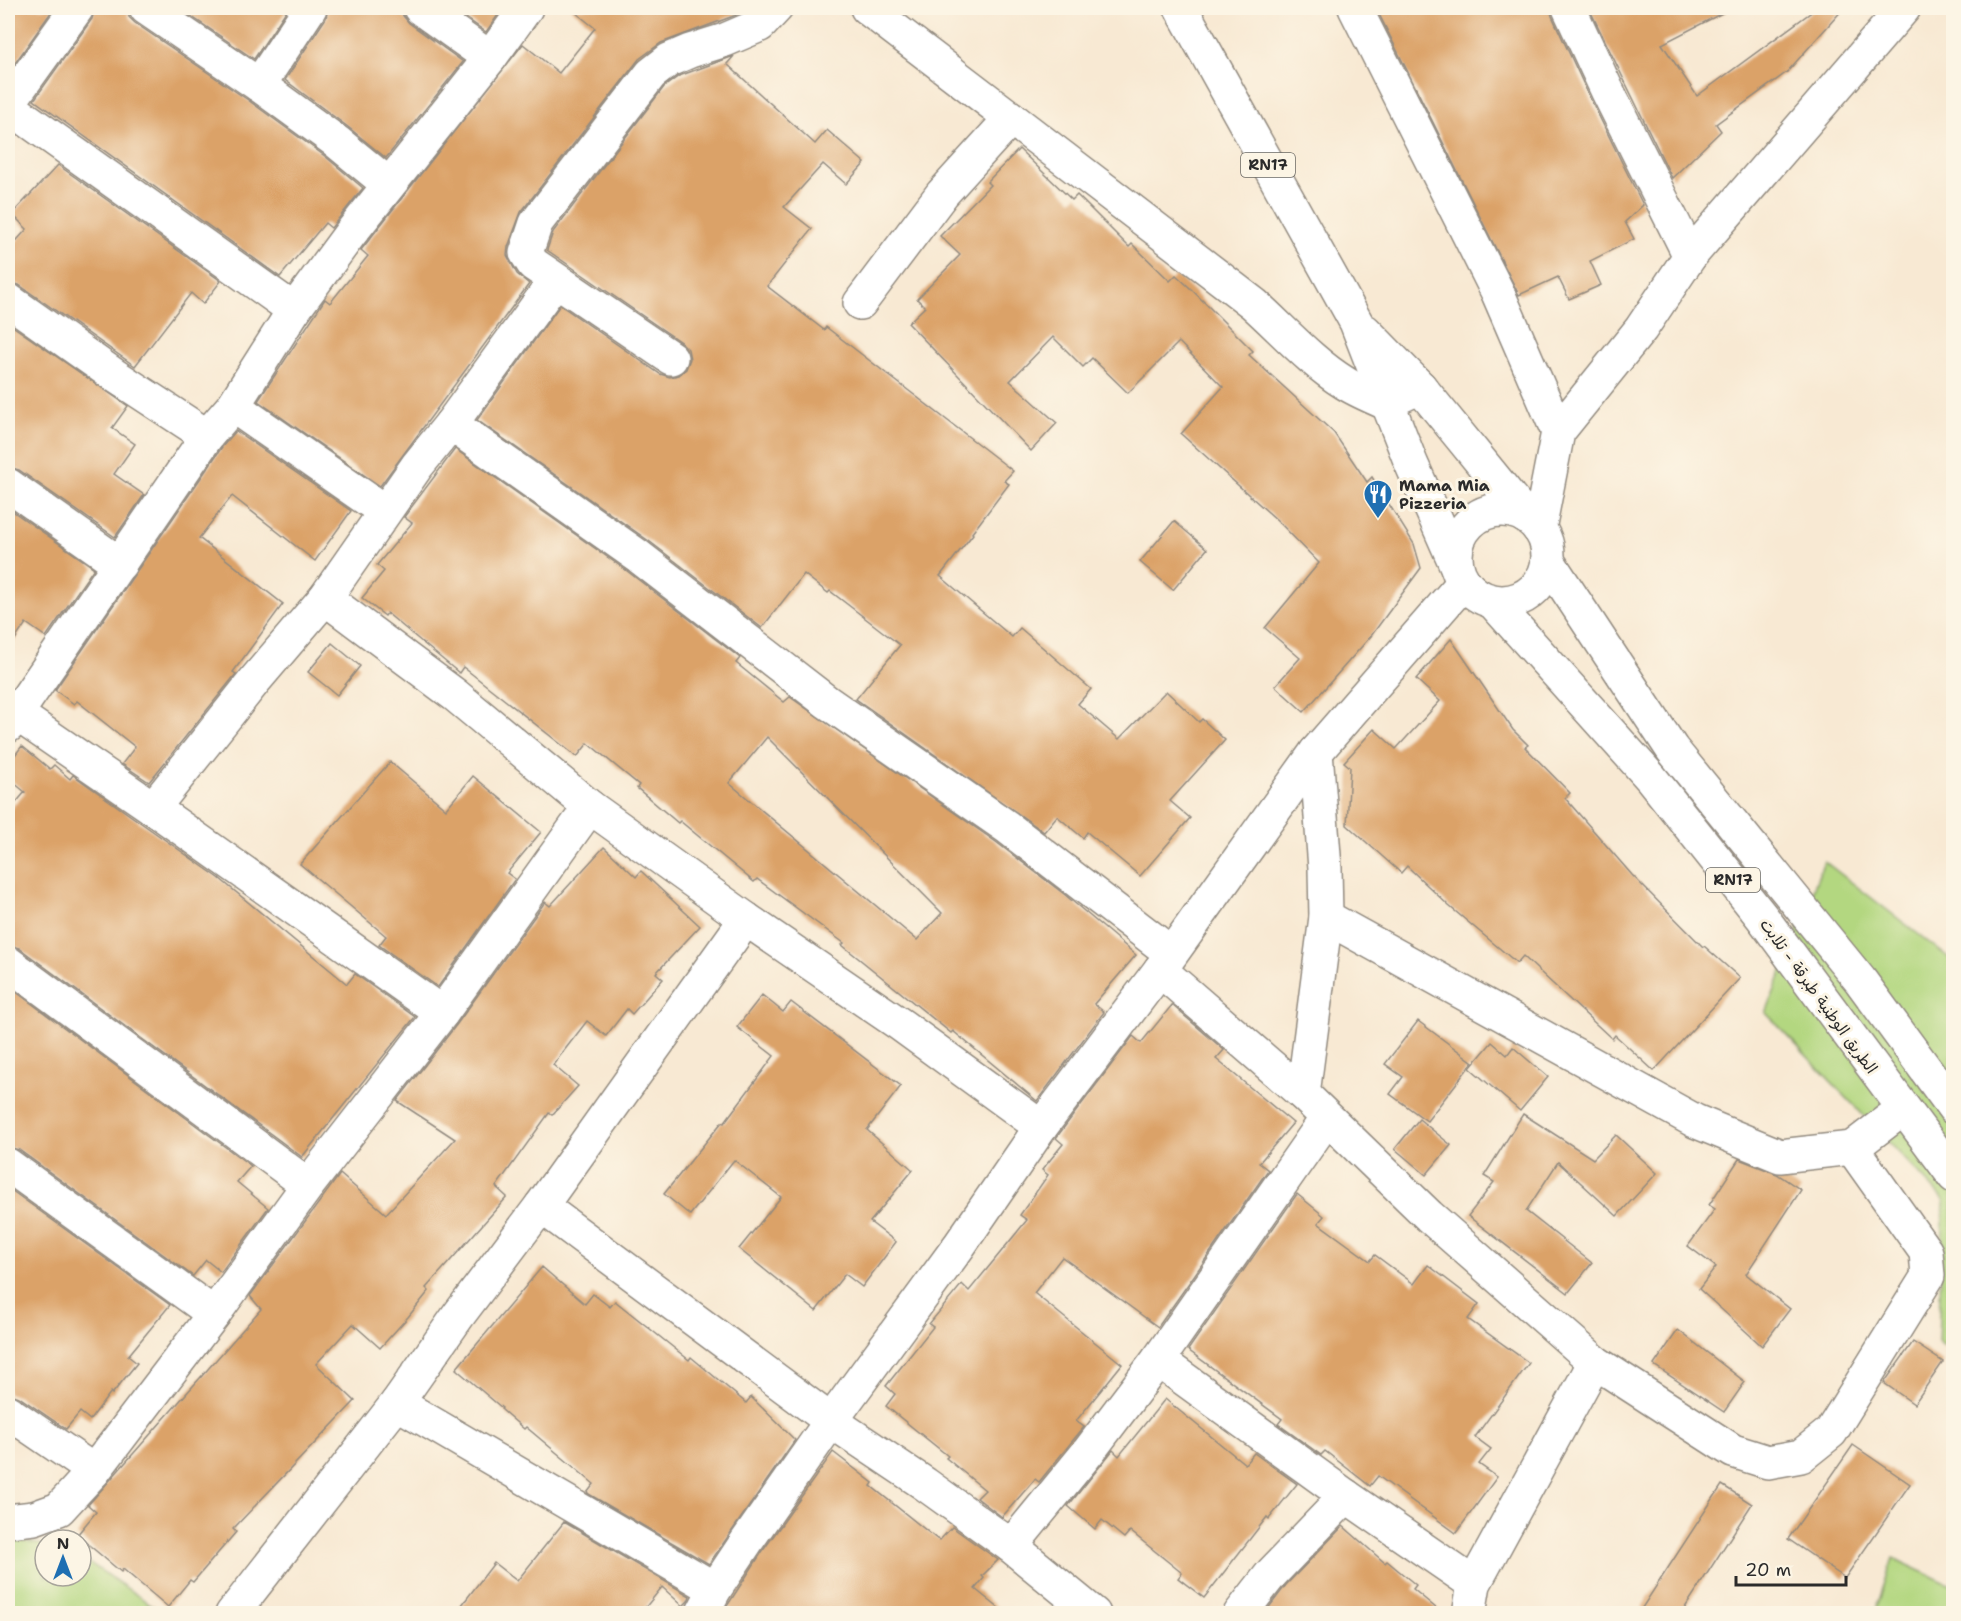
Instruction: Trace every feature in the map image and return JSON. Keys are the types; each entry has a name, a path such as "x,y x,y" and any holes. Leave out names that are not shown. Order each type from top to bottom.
{"street":[{"path":"77,8 8,105 294,310"},
{"path":"146,8 259,85 337,142 388,184"},
{"path":"259,85 310,8"},
{"path":"420,8 490,58"},
{"path":"442,1013 153,807 10,716 120,564 207,436 232,405 294,310 388,184 490,58 526,8"},
{"path":"671,358 555,280 533,264 526,253 536,223 651,74 669,60 760,25 776,8"},
{"path":"867,8 1254,303 1342,381 1386,402 1420,387"},
{"name":"RN17","path":"1181,8 1356,322 1386,402 1460,574 1477,595 1492,601"},
{"path":"1355,8 1497,291 1558,432"},
{"path":"1569,8 1607,90 1690,256"},
{"path":"397,1403 709,1601 831,1421 959,1246 1041,1127 1166,962 1316,752 1460,574 1456,552 1460,537 1469,524 1482,515 1497,511 1512,512 1533,523 1558,432 1641,329 1690,256 1904,8"},
{"path":"860,303 942,194 1011,118"},
{"path":"153,807 256,679 325,598 384,511 451,424 555,280"},
{"path":"8,300 114,375 207,436"},
{"name":"RN17","path":"1356,322 1420,387 1533,523 1547,546 1548,561 1672,749 1860,980 1953,1108"},
{"path":"232,405 384,511"},
{"path":"451,424 638,556 827,702 1007,827 1082,883 1429,1216 1594,1362 1733,1451 1768,1462 1801,1456 1831,1432 1928,1276 1926,1252 1852,1148"},
{"path":"8,485 120,564"},
{"path":"1492,601 1507,602 1535,589 1548,561"},
{"path":"325,598 455,695 590,807 746,919 901,1025 1041,1127"},
{"name":"الطريق الوطنية طبرقة - تلابت","path":"1492,601 1651,778 1762,917 1953,1176"},
{"path":"1303,1094 1326,917 1325,868 1316,752"},
{"path":"8,1521 34,1518 59,1509 94,1472 308,1185 442,1013 590,807"},
{"path":"1326,917 1695,1121 1780,1156 1852,1148 1903,1109"},
{"path":"232,1614 397,1403 746,919"},
{"path":"8,963 308,1185"},
{"path":"1011,1546 1089,1451 1158,1360 1327,1118"},
{"path":"8,1165 214,1314"},
{"path":"541,1206 831,1421 1011,1546 1094,1614"},
{"path":"1158,1360 1346,1496 1472,1599 1594,1362"},
{"path":"8,1412 94,1472"},
{"path":"1240,1614 1272,1573 1346,1496"}],"green space":[{"path":"1824,861 1953,961 1953,1353 1938,1341 1944,1200 1766,1013"},
{"path":"8,1539 33,1543 33,1588 93,1588 93,1565 163,1613 8,1613"},
{"path":"1893,1558 1953,1586 1953,1613 1875,1613"}],"building":[{"path":"8,8 54,8 8,73"},
{"path":"95,8 127,8 129,17 135,23 248,100 326,157 363,188 331,228 325,223 280,277 34,100 92,19"},
{"path":"179,8 288,8 254,59"},
{"path":"328,8 401,8 403,16 409,23 463,62 386,158 285,80 326,18"},
{"path":"452,8 503,8 486,32"},
{"path":"570,8 743,8 736,15 661,43 639,59 521,212 507,255 517,274 529,284 380,486 258,401 325,299 330,303 368,256 361,250 523,44 559,73 595,28"},
{"path":"1376,8 1550,8 1590,98 1643,205 1625,222 1634,239 1590,261 1601,285 1569,299 1558,277 1519,295"},
{"path":"1589,8 1732,8 1662,44 1697,96 1817,8 1844,8 1787,72 1716,124 1721,131 1672,178"},
{"path":"734,56 727,64 815,144 827,130 865,163 846,184 823,164 784,207 812,229 767,286 824,330 826,327 1013,471 1004,481 1009,484 940,576 1012,637 1020,628 1091,689 1078,704 1119,739 1166,691 1199,722 1202,719 1225,740 1170,801 1190,818 1140,876 1087,832 1083,838 1057,816 1044,832 856,699 900,645 830,591 828,593 804,574 762,628 649,541 477,420 560,305 660,374 670,377 679,375 686,369 690,359 688,349 682,343 547,250 553,232 664,87 679,76"},
{"path":"1019,149 1072,200 1077,195 1129,247 1132,244 1170,281 1176,275 1253,351 1249,355 1334,433 1367,482 1372,477 1414,544 1421,568 1371,636 1304,712 1275,686 1300,658 1265,628 1319,563 1278,521 1181,434 1223,387 1179,342 1128,393 1092,358 1083,367 1053,337 1010,381 1057,423 1031,451 908,323 925,307 917,299 960,255 940,236 990,185 987,182"},
{"path":"58,165 221,281 203,304 191,293 135,366 19,285 8,282 8,250 27,229 12,214"},
{"path":"8,323 128,406 112,428 135,444 114,474 144,495 115,537 19,470 8,467"},
{"path":"236,431 351,511 315,561 232,496 199,538 283,604 233,672 236,674 149,782 122,764 135,747 77,701 74,704 55,690 222,447"},
{"path":"455,449 627,571 740,658 736,663 784,702 790,697 996,842 1064,894 1136,955 1094,1004 1104,1012 1037,1101 953,1031 951,1033 842,945 844,943 757,879 754,882 680,821 678,823 637,788 639,785 588,743 577,757 463,667 459,673 387,613 385,616 362,598 384,571 377,565 412,523 404,517","holes":["767,737 942,913 917,940 729,783"]},
{"path":"8,508 94,568 46,637 26,623 8,650"},
{"path":"1174,521 1207,549 1173,590 1140,562"},
{"path":"1451,639 1513,730 1528,745 1525,747 1570,793 1565,798 1632,875 1703,947 1740,978 1654,1071 1615,1035 1612,1039 1523,956 1517,963 1449,906 1407,866 1401,873 1347,825 1350,767 1344,762 1374,729 1396,749 1440,701 1416,679"},
{"path":"332,643 360,666 337,695 308,672"},
{"path":"22,746 50,769 54,765 70,779 73,775 219,878 347,984 355,974 415,1017 302,1157 19,948 8,945 8,812 25,792 8,778 8,764"},
{"path":"390,762 446,809 473,776 541,832 507,873 515,879 438,987 379,945 386,936 300,864"},
{"path":"604,847 636,877 641,871 700,926 656,973 663,979 632,1014 627,1009 606,1036 587,1021 553,1065 578,1086 552,1115 549,1113 496,1187 507,1197 426,1288 429,1291 408,1317 380,1348 353,1324 316,1364 355,1401 233,1529 236,1532 193,1582 190,1580 168,1607 123,1569 121,1572 93,1548 93,1528 83,1528 96,1512 88,1505 261,1309 250,1296 340,1174 386,1214 455,1139 397,1101 457,1024 545,902 550,906"},
{"path":"8,986 251,1166 237,1182 268,1208 221,1272 206,1260 193,1276 19,1150 8,1147"},
{"path":"762,995 783,1012 791,1002 901,1086 867,1130 913,1170 870,1222 896,1242 862,1287 845,1274 816,1311 739,1249 781,1197 734,1160 690,1215 664,1194 722,1122 724,1123 774,1056 737,1027"},
{"path":"1172,1005 1224,1050 1216,1059 1293,1123 1259,1163 1268,1170 1158,1327 1062,1257 1034,1293 1122,1364 1076,1421 1084,1427 1039,1482 1035,1479 1002,1517 977,1498 985,1490 946,1458 948,1456 886,1406 895,1394 886,1386 933,1327 929,1324 962,1284 969,1291 1027,1220 1020,1215 1048,1175 1042,1170 1063,1144 1056,1138 1133,1036 1141,1043"},
{"path":"1418,1021 1473,1062 1427,1121 1390,1094 1403,1077 1385,1064"},
{"path":"1492,1042 1507,1055 1513,1047 1548,1077 1520,1111 1470,1068"},
{"path":"1523,1114 1593,1159 1616,1135 1657,1173 1617,1216 1558,1162 1526,1211 1592,1263 1568,1293 1468,1216 1494,1182 1484,1176"},
{"path":"1419,1119 1451,1145 1426,1175 1395,1149"},
{"path":"1739,1159 1777,1174 1801,1190 1746,1274 1790,1309 1762,1346 1699,1289 1716,1267 1688,1246 1715,1209 1709,1205"},
{"path":"8,1188 170,1305 128,1356 137,1363 112,1394 111,1392 90,1420 80,1412 66,1429 19,1397 8,1393"},
{"path":"1297,1194 1324,1216 1318,1223 1370,1261 1375,1255 1414,1284 1428,1265 1479,1304 1468,1319 1529,1363 1475,1437 1491,1449 1479,1464 1497,1477 1456,1533 1378,1476 1370,1486 1325,1451 1321,1455 1278,1424 1282,1419 1188,1350"},
{"path":"542,1267 585,1304 593,1294 610,1307 615,1301 689,1360 691,1357 746,1403 751,1397 795,1440 709,1564 587,1493 594,1484 526,1427 524,1429 456,1369"},
{"path":"1678,1330 1745,1382 1724,1412 1654,1365"},
{"path":"1913,1342 1943,1362 1914,1404 1884,1383"},
{"path":"1165,1399 1245,1464 1254,1453 1297,1484 1269,1519 1267,1517 1204,1598 1178,1578 1182,1573 1130,1531 1124,1538 1102,1520 1095,1529 1068,1506 1113,1450 1119,1456"},
{"path":"1853,1445 1910,1484 1845,1578 1788,1539"},
{"path":"833,1452 873,1483 871,1486 937,1539 940,1540 952,1527 998,1560 982,1576 984,1578 975,1589 1006,1614 737,1614 727,1606"},
{"path":"1722,1485 1752,1504 1681,1614 1638,1614"},
{"path":"564,1522 690,1596 688,1601 683,1606 662,1587 640,1614 455,1614 494,1563 517,1581"},
{"path":"1343,1526 1385,1563 1387,1561 1416,1585 1413,1589 1443,1614 1264,1614 1286,1585"}],"place":[{"name":"Mama Mia Pizzeria","path":"1378,520"}]}
